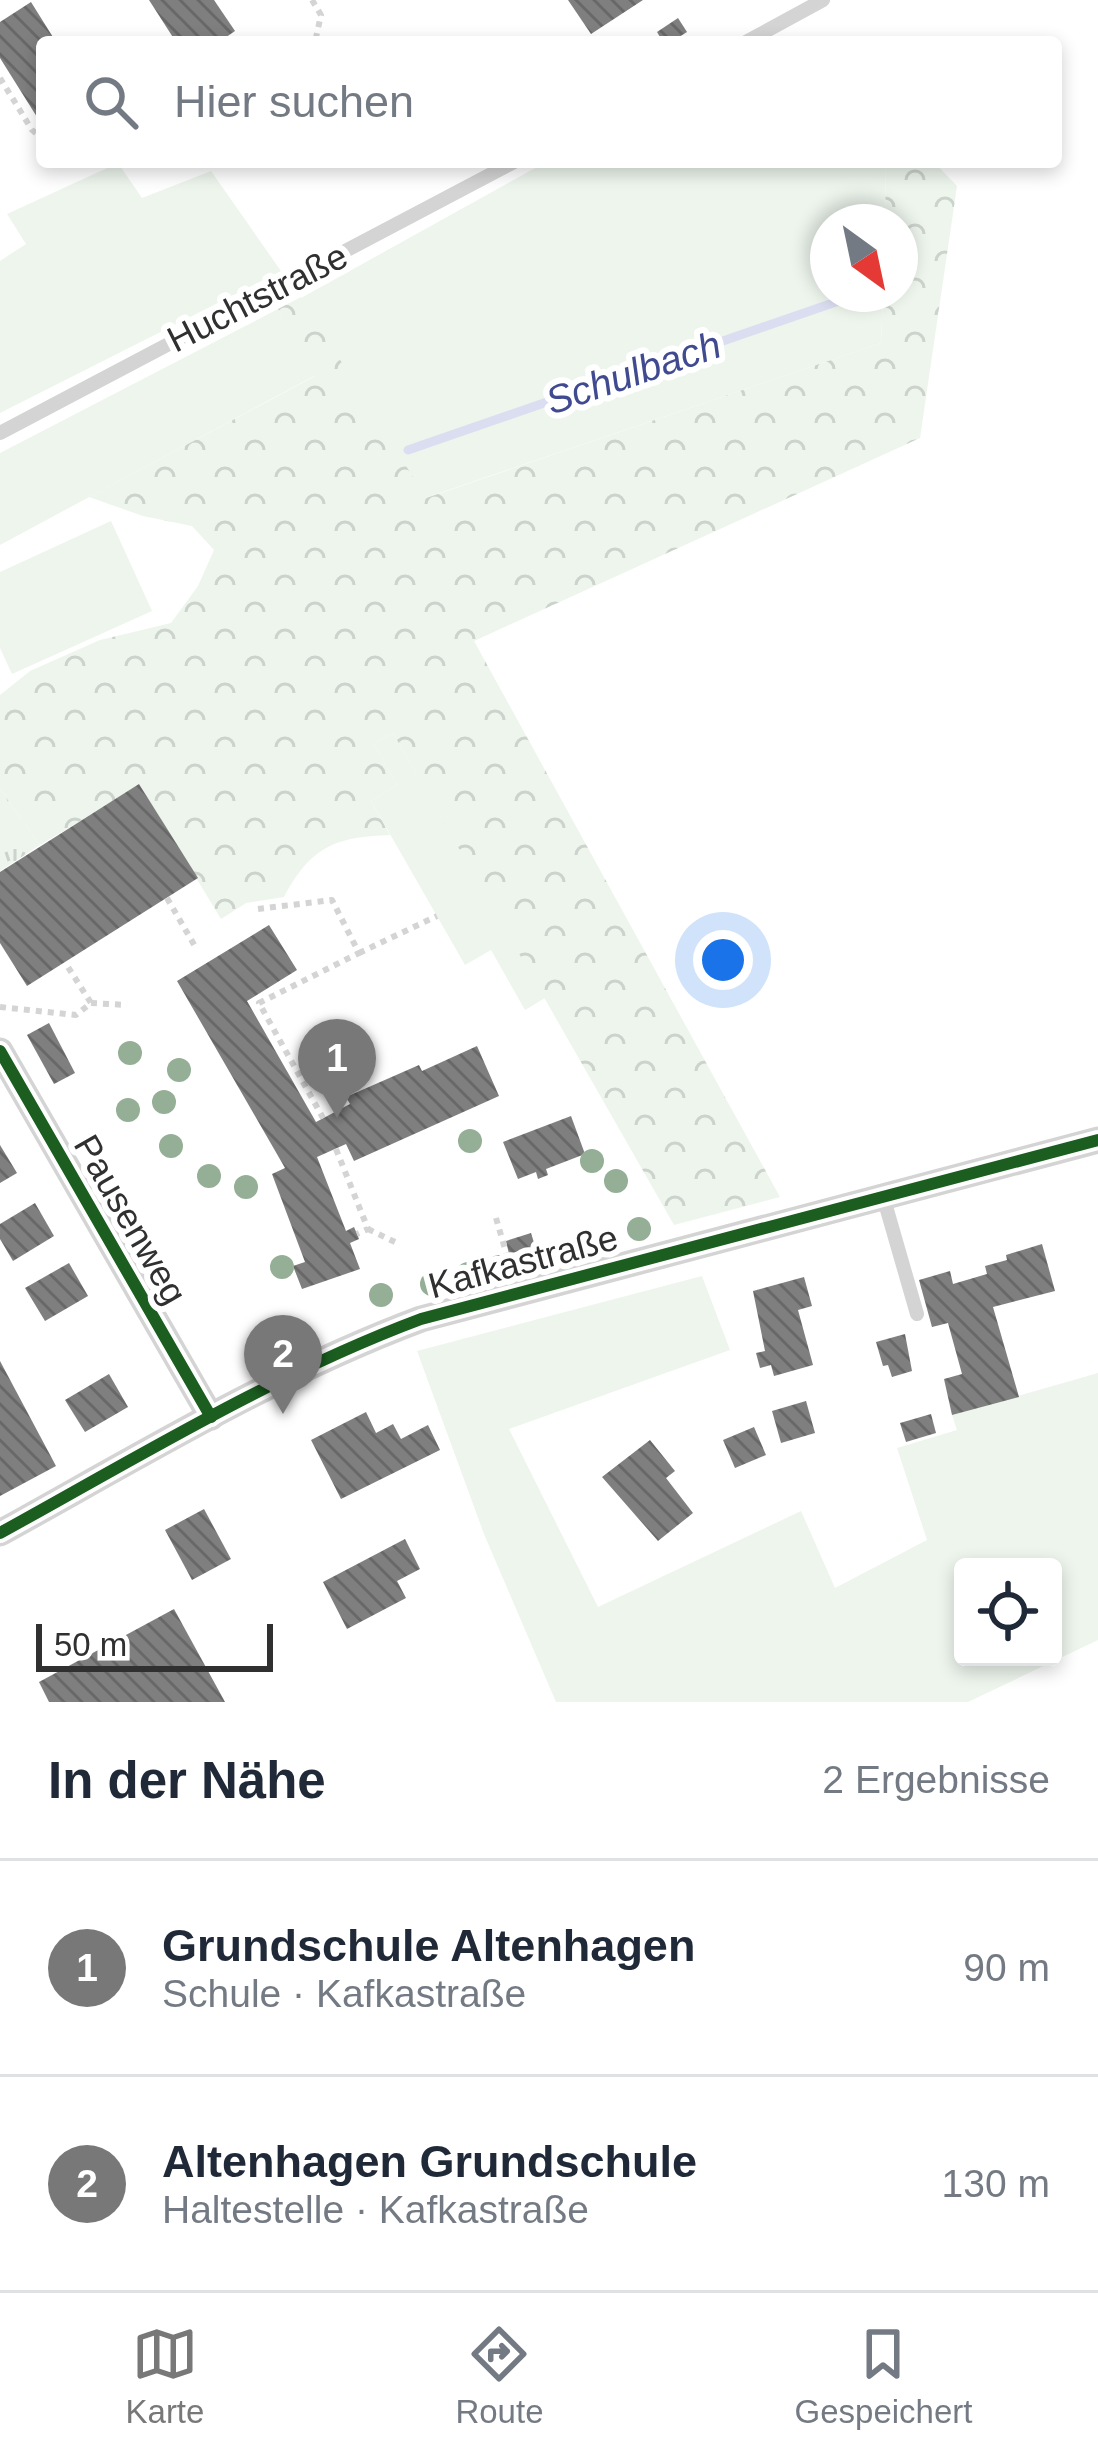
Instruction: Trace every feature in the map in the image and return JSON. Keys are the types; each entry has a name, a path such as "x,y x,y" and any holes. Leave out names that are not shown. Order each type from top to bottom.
{"street":[{"name":"Pausenweg","path":"0,1051 211,1417"},
{"name":"Kafkastraße","path":"0,1533 211,1417 376,1336 517,1293 1098,1140"}],"lane":[{"path":"757,36 823,0"},
{"name":"Huchtstraße","path":"0,433 503,168"},
{"path":"884,1196 917,1314"}],"path":[{"path":"312,0 321,14 316,36"},
{"path":"0,78 36,133"},
{"path":"167,898 196,948"},
{"path":"258,909 332,900 358,953"},
{"path":"323,1118 259,1004 437,916"},
{"path":"68,967 91,1003"},
{"path":"91,1003 127,1005"},
{"path":"0,1007 67,1014 83,1012 91,1003"},
{"path":"64,1029 67,1014"},
{"path":"336,1149 368,1229 399,1244"},
{"path":"496,1218 517,1293"},
{"path":"357,1234 368,1229"}],"green space":[{"path":"107,168 121,168 142,198 211,171 281,271 0,413 0,261 26,244 7,214"},
{"path":"535,168 886,168 885,204 810,204 810,312 882,312 881,343 425,498 301,298"},
{"path":"886,168 940,168 957,186 920,438 474,641 780,1197 674,1225 393,733 374,744 397,785 371,801 390,835 354,838 326,848 304,866 284,897 246,903 221,919 140,785 40,845 0,789 0,695 30,671 100,640 171,623 198,586 214,550 192,526 143,516 89,497 315,376 278,309 301,297 426,498 881,343 882,312 918,312 918,204 885,204"},
{"path":"278,309 316,375 0,545 0,453"},
{"path":"111,521 152,611 12,674 0,648 0,572"},
{"path":"393,733 545,998 525,1010 491,950 465,965 371,801 397,785 374,744"},
{"path":"0,789 40,845 0,871"},
{"path":"702,1276 730,1350 509,1429 598,1607 801,1511 835,1588 927,1540 897,1448 957,1430 952,1415 1098,1373 1098,1640 1062,1657 1062,1558 954,1558 954,1666 1043,1666 968,1702 556,1702 484,1534 417,1351"}],"building":[{"path":"149,0 214,0 235,31 228,36 172,36"},
{"path":"568,0 643,0 591,34"},
{"path":"31,2 52,36 36,36 36,115 0,58 0,22"},
{"path":"678,18 687,32 659,36 657,32"},
{"path":"139,784 198,878 27,986 0,943 0,872"},
{"path":"269,925 297,970 247,1001 316,1122 350,1104 346,1097 477,1046 499,1096 354,1161 346,1144 317,1157 346,1231 354,1227 359,1239 350,1243 360,1269 302,1289 293,1266 305,1262 272,1174 285,1168 177,981"},
{"path":"49,1023 75,1073 54,1084 27,1035"},
{"path":"571,1116 585,1154 546,1169 548,1175 538,1179 536,1172 518,1179 503,1142"},
{"path":"0,1145 17,1173 0,1183"},
{"path":"35,1203 54,1236 13,1261 0,1239 0,1224"},
{"path":"531,1233 535,1246 509,1254 506,1241"},
{"path":"1042,1244 1055,1291 993,1307 1019,1397 952,1415 944,1379 962,1374 948,1323 932,1327 919,1280 950,1271 953,1284 987,1274 985,1266"},
{"path":"69,1263 88,1296 45,1321 25,1288"},
{"path":"804,1277 812,1306 798,1310 813,1365 774,1376 771,1365 760,1368 756,1353 765,1351 753,1291"},
{"path":"905,1334 912,1371 892,1377 888,1365 883,1366 876,1342"},
{"path":"0,1361 56,1466 0,1496"},
{"path":"109,1374 128,1407 85,1432 65,1400"},
{"path":"806,1401 815,1433 781,1443 772,1411"},
{"path":"366,1412 376,1433 393,1424 401,1439 428,1425 440,1450 341,1499 311,1440"},
{"path":"931,1414 936,1433 906,1442 900,1423"},
{"path":"754,1427 766,1455 735,1468 723,1440"},
{"path":"650,1440 675,1471 666,1478 693,1513 658,1541 602,1477"},
{"path":"204,1509 231,1559 192,1580 165,1530"},
{"path":"405,1539 420,1569 397,1581 406,1598 347,1629 323,1582"},
{"path":"174,1609 225,1702 49,1702 39,1682"}],"waterway":[{"name":"Schulbach","path":"408,450 810,311"}],"cycle path":[{"path":"0,1051 211,1417"},
{"path":"0,1533 260,1391 421,1319 1098,1140"}],"place":[{"name":"Grundschule Altenhagen","path":"337,1118"},
{"name":"Altenhagen Grundschule","path":"283,1414"}]}
